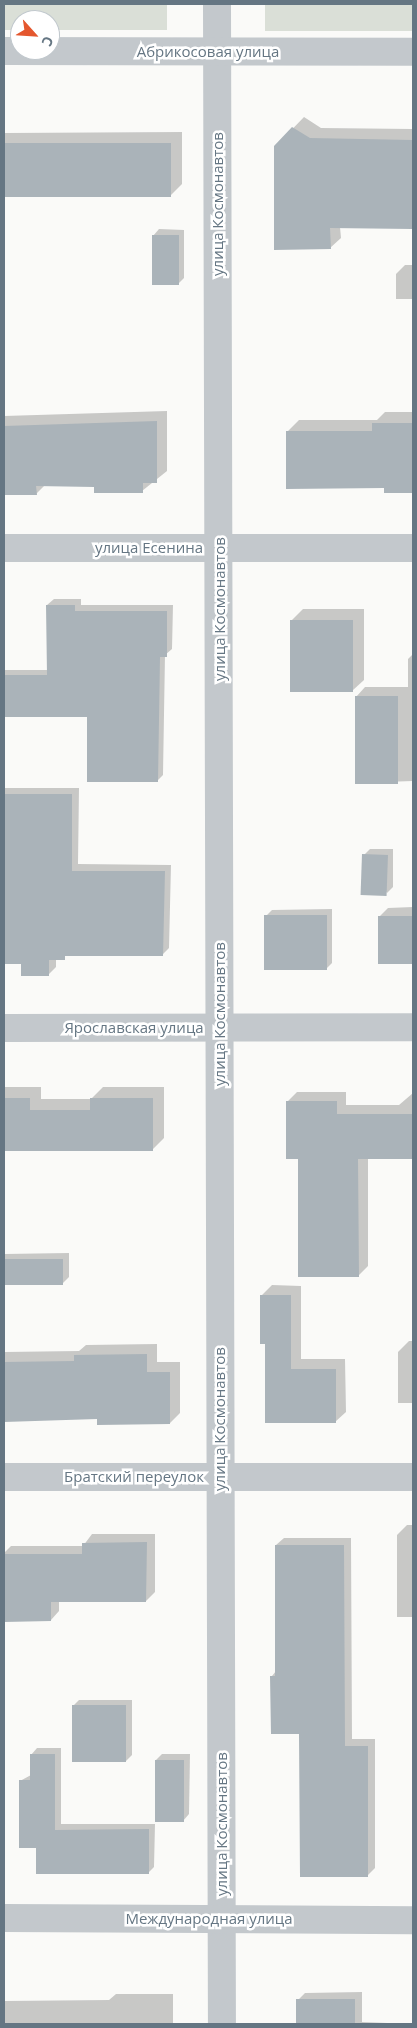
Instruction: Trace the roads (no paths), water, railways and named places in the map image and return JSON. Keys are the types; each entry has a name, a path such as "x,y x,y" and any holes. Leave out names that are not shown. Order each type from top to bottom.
{"street":[{"name":"улица Космонавтов","path":"217,4 220,548 222,2024"},
{"name":"Абрикосовая улица","path":"4,52 413,52"},
{"name":"улица Есенина","path":"4,548 413,548"},
{"name":"Ярославская улица","path":"4,1028 220,1029 413,1027"},
{"name":"Братский переулок","path":"4,1477 413,1477"},
{"name":"Международная улица","path":"4,1918 413,1920"}]}
